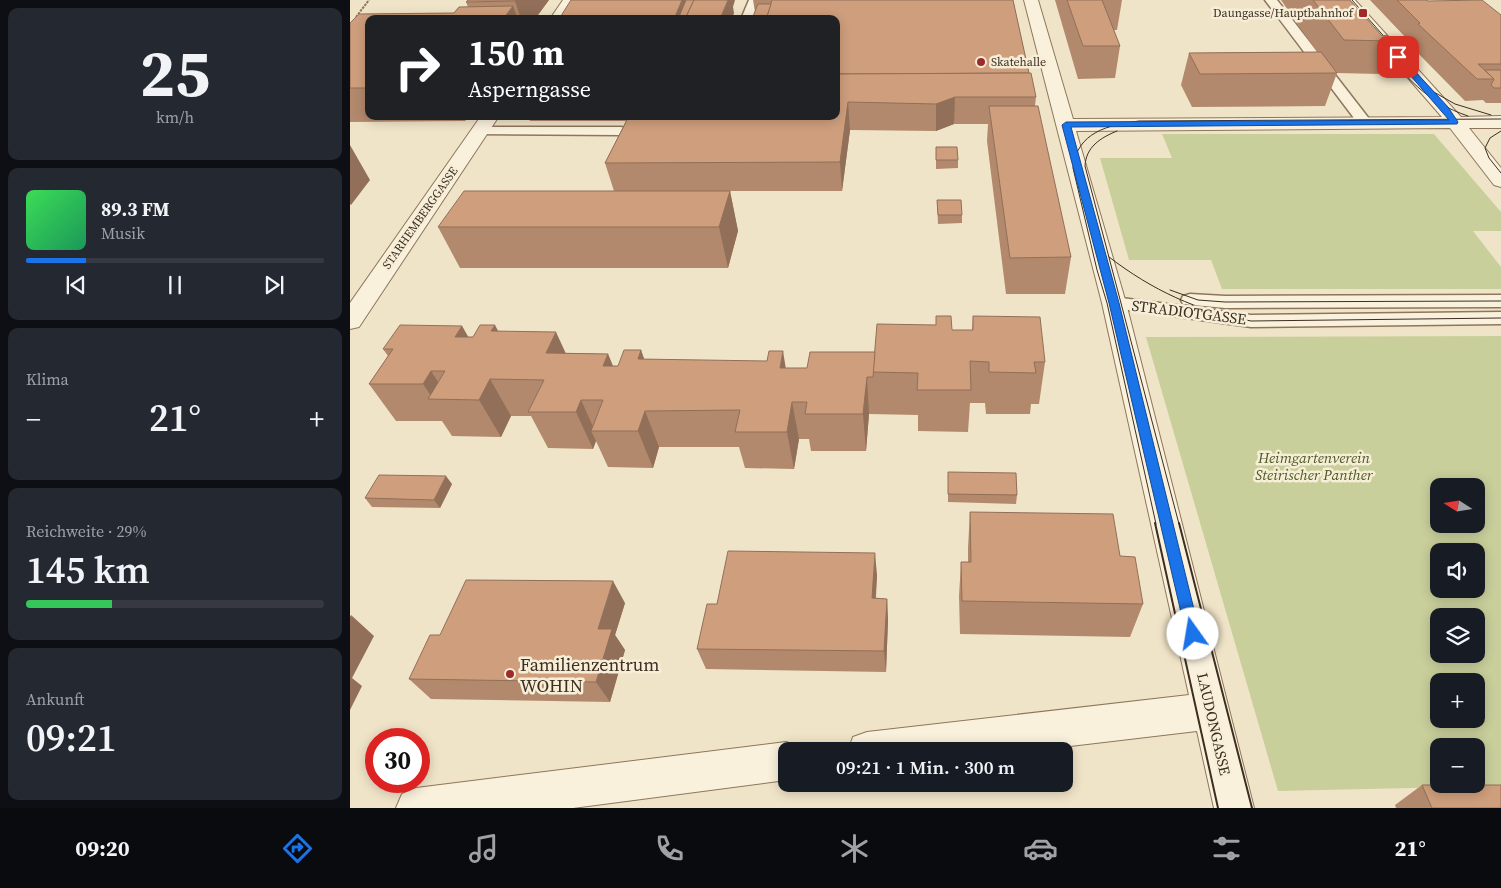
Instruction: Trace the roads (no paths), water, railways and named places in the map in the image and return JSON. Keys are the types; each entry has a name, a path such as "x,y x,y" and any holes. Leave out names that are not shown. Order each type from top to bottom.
{"street":[{"path":"560,15 570,0"},
{"name":"LAUDONGASSE","path":"1032,0 1114,303 1234,808"},
{"path":"1347,0 1445,109 1501,180"},
{"path":"1066,125 1501,122"},
{"name":"STARHEMBERGGASSE","path":"350,321 486,124"},
{"path":"943,742 1211,710"},
{"path":"416,808 778,762"}],"lane":[{"path":"749,15 755,0"},
{"path":"1270,0 1365,123"},
{"path":"486,124 621,131"},
{"name":"STRADIOTGASSE","path":"1114,303 1175,299 1225,302 1501,301"},
{"name":"STRADIOTGASSE","path":"1114,303 1251,321 1501,318"}],"tram line":[{"path":"1352,0 1432,91 1455,104 1491,115"},
{"path":"1379,44 1408,78 1429,96 1453,110 1468,116"},
{"path":"1156,524 1107,303 1097,270 1073,168 1076,156 1087,138 1106,128 1139,121 1501,119"},
{"path":"1117,131 1100,140 1091,148 1085,166 1179,524"},
{"path":"1501,131 1490,138 1485,148 1489,158 1501,173"},
{"path":"1109,257 1142,280 1176,298 1231,317 1251,321 1501,318"},
{"path":"1170,290 1198,300 1225,302 1501,301"},
{"path":"1155,523 1218,808"},
{"path":"1179,523 1252,808"}],"place":[{"name":"Daungasse/Hauptbahnhof","path":"1363,13"},
{"name":"Skatehalle","path":"981,62"},
{"name":"Familienzentrum WOHIN","path":"510,674"}],"park label":[{"name":"Heimgartenverein Steirischer Panther","path":"1314,466"}]}
